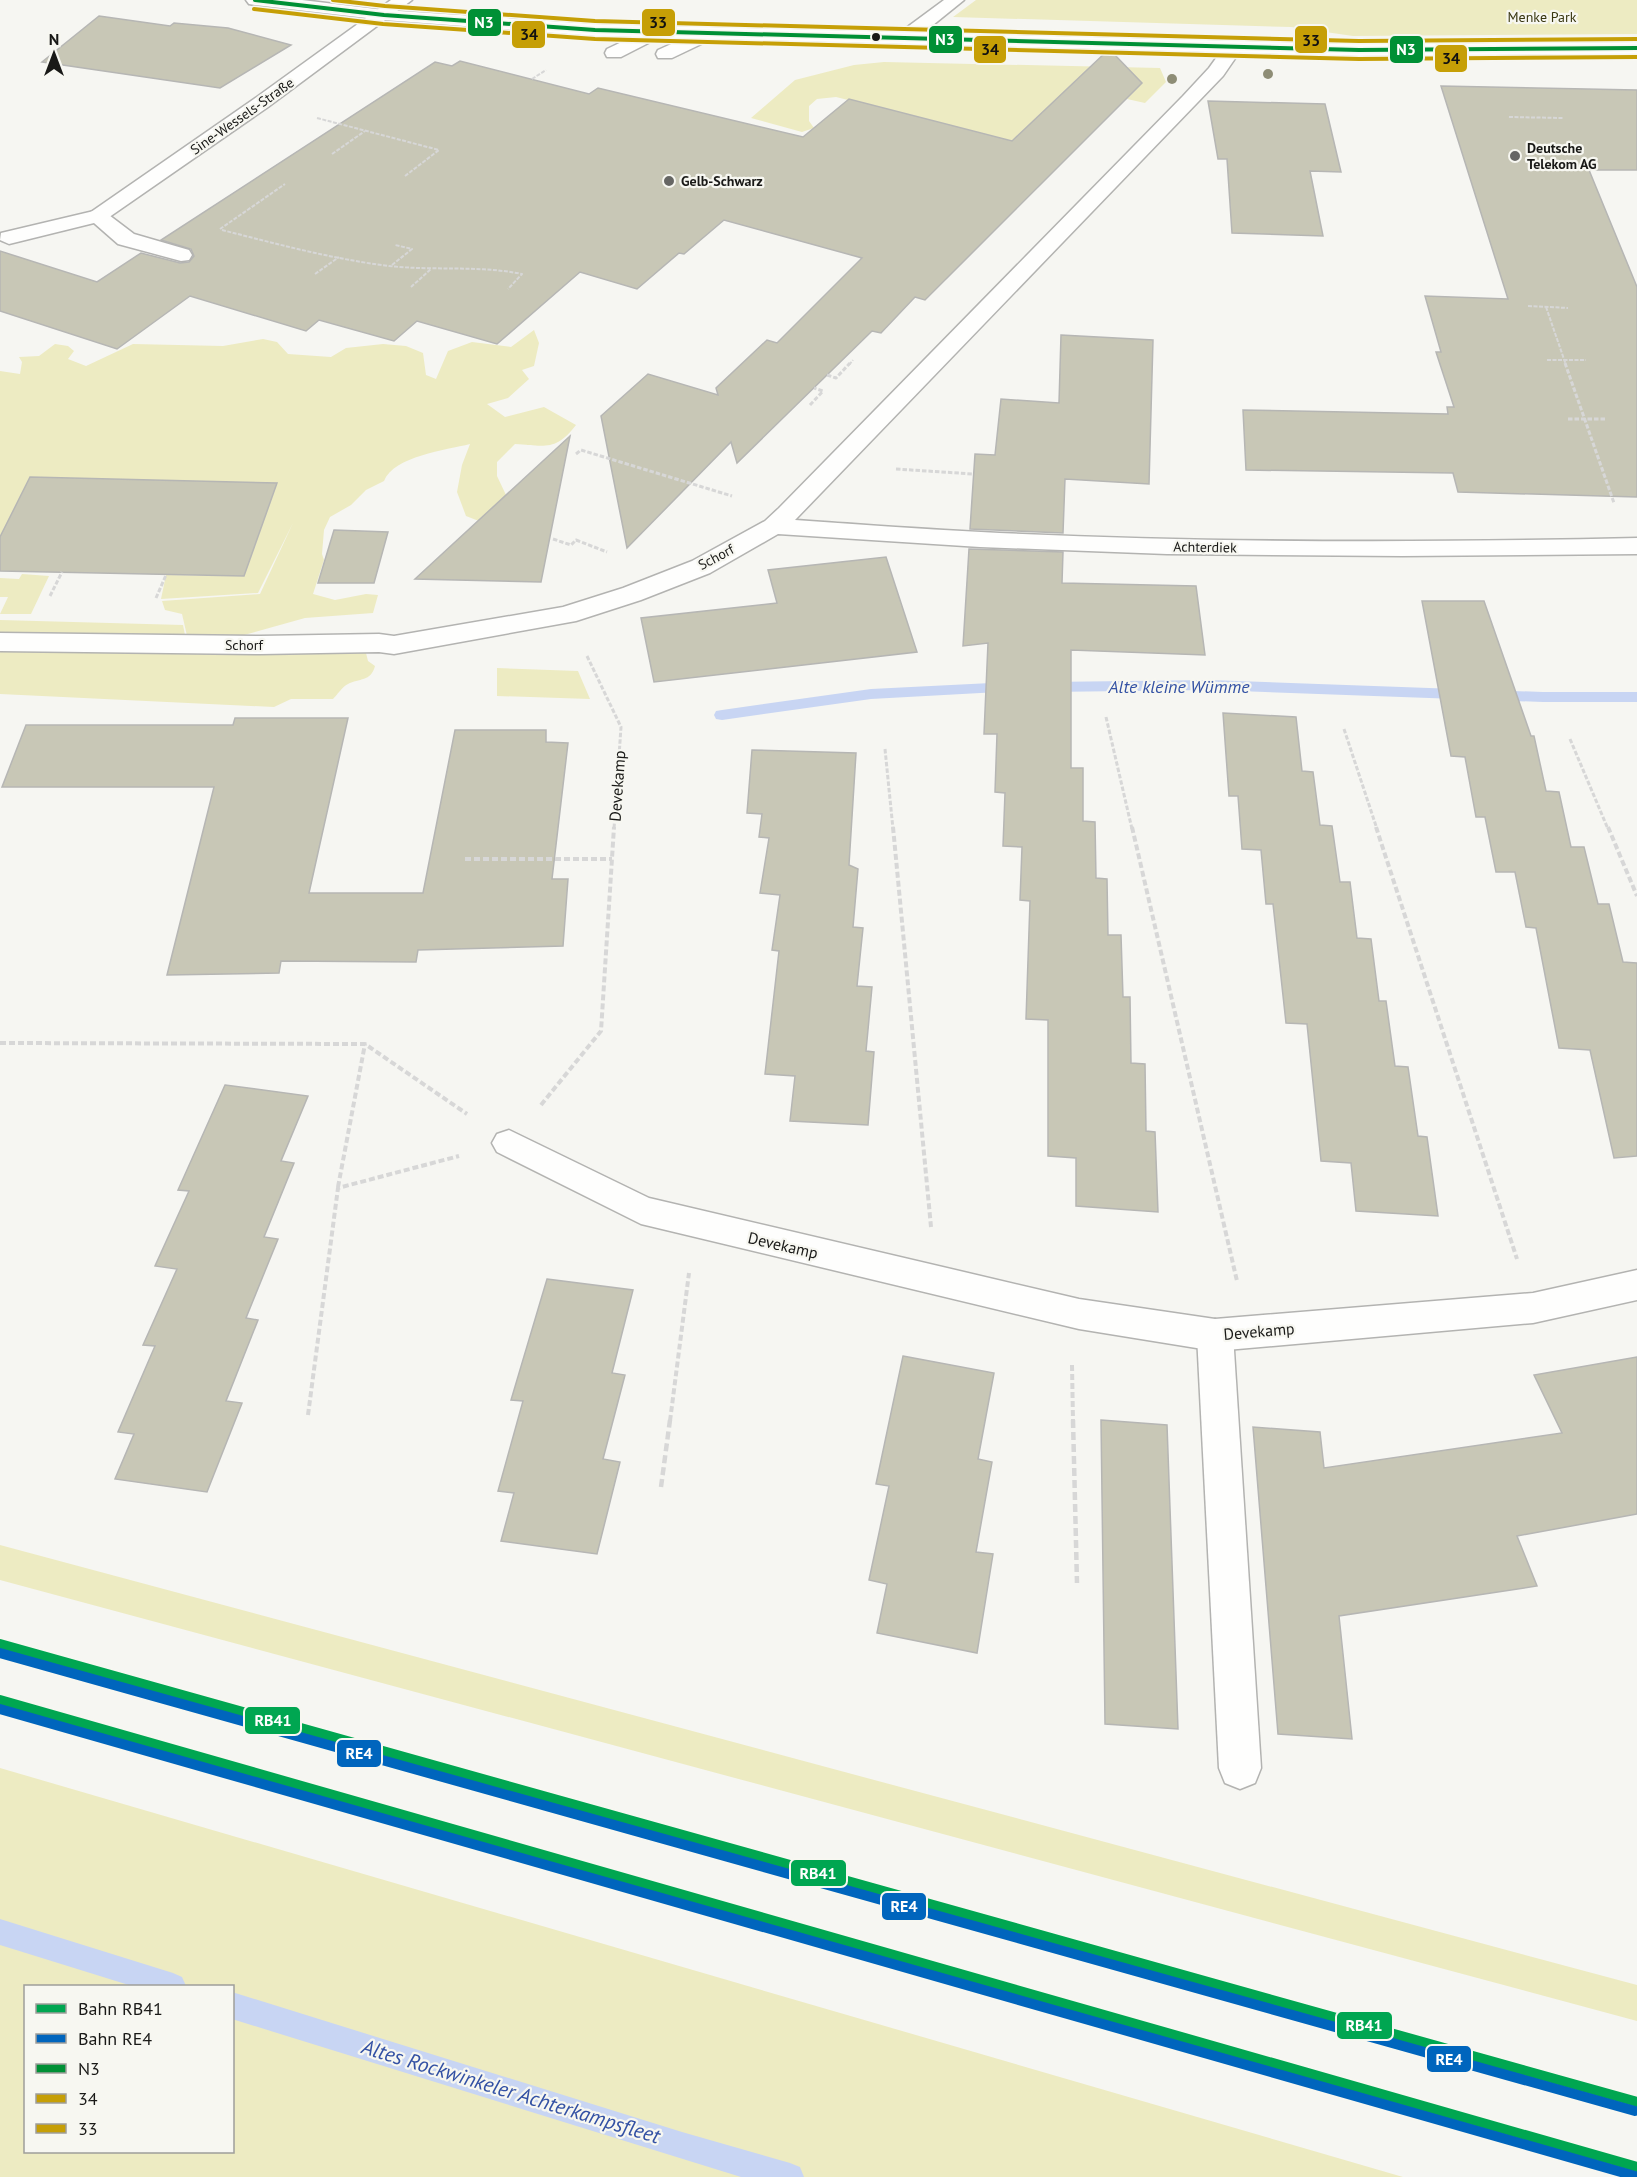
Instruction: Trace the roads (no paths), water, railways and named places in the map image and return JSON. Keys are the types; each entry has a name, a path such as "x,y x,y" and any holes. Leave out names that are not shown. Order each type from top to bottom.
{"street":[{"path":"255,0 384,15 595,30 1359,50 1637,48"},
{"name":"Sine-Wessels-Straße","path":"98,216 261,103 403,0"},
{"path":"905,38 955,0"},
{"path":"614,53 655,32"},
{"path":"665,54 709,33"},
{"name":"Schorf","path":"0,642 260,645 379,643 394,645 567,615 632,594 701,567 781,519 1190,100 1216,72 1234,47"},
{"path":"9,238 98,216 126,238 133,252 175,259"},
{"name":"Achterdiek","path":"781,519 1007,541 1130,545 1246,548 1633,546"},
{"name":"Devekamp","path":"509,1143 641,1210 1079,1314 1232,1333 1533,1308 1637,1286"},
{"path":"1232,1333 1240,1768"}],"waterway":[{"name":"Alte kleine Wümme","path":"1047,687 1210,685 1543,697 1637,697"},
{"name":"Alte kleine Wümme","path":"722,715 871,694 1011,687"},
{"name":"Altes Rockwinkeler Achterkampsfleet","path":"0,1932 170,1985"},
{"name":"Altes Rockwinkeler Achterkampsfleet","path":"234,2006 682,2146 790,2177"}],"rail line":[{"name":"RB41","path":"0,1644 1637,2102"},
{"name":"RE4","path":"0,1653 1635,2111"},
{"name":"RB41","path":"0,1700 1637,2167"},
{"name":"RE4","path":"0,1709 1635,2176"}],"place":[{"name":"Deutsche Telekom AG","path":"1515,156"},
{"name":"Gelb-Schwarz","path":"669,181"}],"park label":[{"name":"Menke Park","path":"1542,17"}]}
